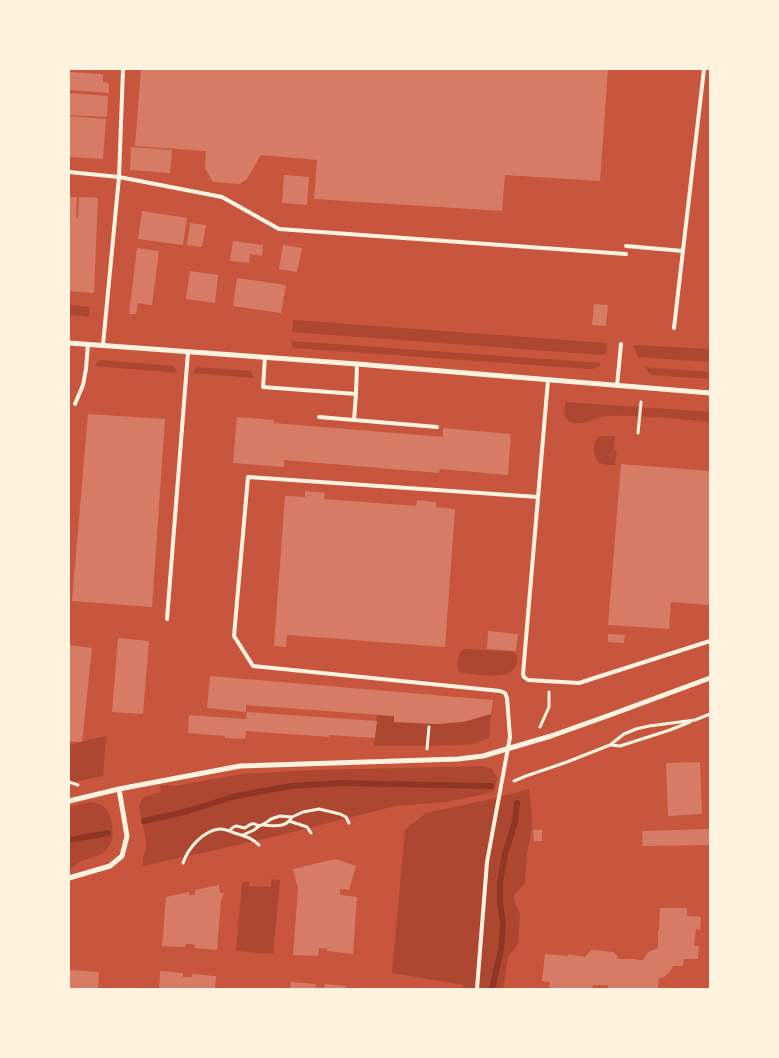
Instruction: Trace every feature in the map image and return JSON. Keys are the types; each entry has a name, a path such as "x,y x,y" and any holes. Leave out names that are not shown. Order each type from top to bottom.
{"street":[{"path":"69,343 358,364 710,393"},
{"path":"69,801 119,789 240,766 458,759 483,756 610,715 710,678"},
{"path":"69,878 110,866 122,856 126,836 119,789"}],"lane":[{"path":"102,345 119,177 123,69"},
{"path":"674,328 704,69"},
{"path":"69,172 119,177 222,197 279,229 626,254"},
{"path":"626,246 684,251"},
{"path":"75,404 84,380 88,344"},
{"path":"617,386 621,344"},
{"path":"167,619 188,352"},
{"path":"265,357 263,387 356,394"},
{"path":"354,420 358,364"},
{"path":"548,380 522,674 528,680 578,683 710,641"},
{"path":"318,417 437,427"},
{"path":"476,989 487,862 510,737 505,693 253,666 234,636 248,477 538,497"}],"path":[{"path":"638,433 641,402"},
{"path":"539,728 549,707 550,682"},
{"path":"610,745 620,746 670,730 710,714"},
{"path":"500,794 514,781 610,745 624,734 649,726 695,720"},
{"path":"427,750 429,727"},
{"path":"69,782 78,785"},
{"path":"230,830 238,825 245,828 251,823 277,826 285,824 292,817 303,812 319,809 340,814 346,817 349,823"},
{"path":"243,835 271,819 280,816 292,817"},
{"path":"289,821 307,827 311,833"},
{"path":"183,863 192,847 204,835 220,829 230,830 236,834 252,838 259,845"}],"shaded area":[{"path":"69,305 90,307 89,317 69,315"},
{"path":"293,320 607,343 606,354 292,332"},
{"path":"291,341 601,363 597,368 589,369 293,348"},
{"path":"633,345 710,349 710,362 638,357"},
{"path":"100,360 174,366 177,373 95,366"},
{"path":"197,367 251,371 254,378 193,373"},
{"path":"644,367 710,372 710,379 651,375"},
{"path":"566,402 710,412 710,422 604,416 576,423 571,422 565,416"},
{"path":"615,436 614,450 617,451 615,465 601,463 597,460 594,453 596,439"},
{"path":"464,649 514,652 517,656 517,664 513,670 500,675 461,673 458,671 458,662 460,653"},
{"path":"491,714 489,738 474,744 374,746 377,715 394,716 394,722 436,724 463,722"},
{"path":"106,736 103,776 69,783 69,745"},
{"path":"482,766 492,769 497,778 494,792 447,802 395,806 273,837 143,866 146,841 139,806 142,799 146,796 161,792 160,786 175,786 242,774 316,770"},
{"path":"529,789 532,828 527,854 525,883 514,895 520,914 518,944 508,957 503,989 463,989 463,985 392,973 405,830 426,813"},
{"path":"90,802 100,804 109,813 112,823 112,840 107,850 103,853 82,861 69,870 69,807"},
{"path":"271,879 280,880 273,954 236,951 242,883 249,881 249,886 271,887"}],"building":[{"path":"141,69 608,69 600,181 505,175 502,211 314,199 317,160 261,155 247,179 239,184 213,182 205,168 206,151 135,146"},
{"path":"69,72 102,74 103,82 107,82 109,85 109,93 69,90"},
{"path":"69,93 108,96 107,117 69,115"},
{"path":"69,116 106,119 103,159 69,157"},
{"path":"131,147 172,150 170,173 130,170"},
{"path":"284,175 309,177 307,205 282,203"},
{"path":"69,197 77,197 76,217 78,217 79,197 98,198 94,293 69,291"},
{"path":"142,211 187,218 183,245 138,239"},
{"path":"190,223 206,225 202,247 187,245"},
{"path":"233,241 263,245 262,256 250,254 249,263 230,261"},
{"path":"283,245 302,248 297,272 279,269"},
{"path":"137,248 159,251 152,305 138,303 136,314 129,314"},
{"path":"190,271 218,275 215,303 186,299"},
{"path":"237,278 286,285 281,313 233,306"},
{"path":"594,304 608,305 606,326 592,325"},
{"path":"88,414 165,419 152,607 72,601"},
{"path":"237,417 274,420 274,423 443,437 443,428 511,434 508,475 440,469 439,473 284,460 284,467 233,463"},
{"path":"621,464 710,471 710,605 671,602 669,629 608,625"},
{"path":"305,491 325,493 324,499 416,506 417,500 436,502 436,507 455,509 445,647 287,635 286,647 274,646 285,496 305,497"},
{"path":"488,631 518,634 516,651 487,649"},
{"path":"608,634 625,635 624,643 608,642"},
{"path":"118,638 149,641 143,714 112,712"},
{"path":"69,645 92,648 82,742 69,741"},
{"path":"210,676 493,700 491,714 463,722 436,724 394,722 394,716 246,705 246,712 207,708"},
{"path":"247,712 377,721 375,738 246,731 245,739 188,733 189,715 246,719"},
{"path":"700,762 702,814 668,816 666,763"},
{"path":"710,829 710,845 643,846 642,831"},
{"path":"533,830 542,830 542,841 534,841"},
{"path":"335,859 356,866 349,890 340,889 340,895 357,897 353,954 327,951 327,949 319,948 318,956 293,955 298,889 293,869"},
{"path":"219,885 220,893 224,893 221,901 217,950 195,948 195,945 190,944 186,944 185,947 162,946 166,897 189,892 189,895 195,895 195,890"},
{"path":"660,908 687,908 687,916 701,917 700,930 696,929 694,946 699,946 698,959 684,959 683,966 673,966 668,974 659,978 658,989 607,989 608,985 593,985 592,989 549,989 550,982 542,981 545,954 568,956 568,954 585,957 591,950 614,952 619,959 643,960 648,952 658,948"},
{"path":"69,970 99,972 98,989 69,989"},
{"path":"160,971 183,973 183,977 192,977 192,974 216,976 215,989 159,989"},
{"path":"291,982 316,984 315,987 324,988 325,984 346,986 346,989 290,989"}],"waterway":[{"path":"144,821 188,811 236,796 291,786 339,783 491,786"},
{"path":"492,989 501,949 503,923 500,903 500,882 505,854 515,822 517,803"},
{"path":"69,840 108,833"}]}
